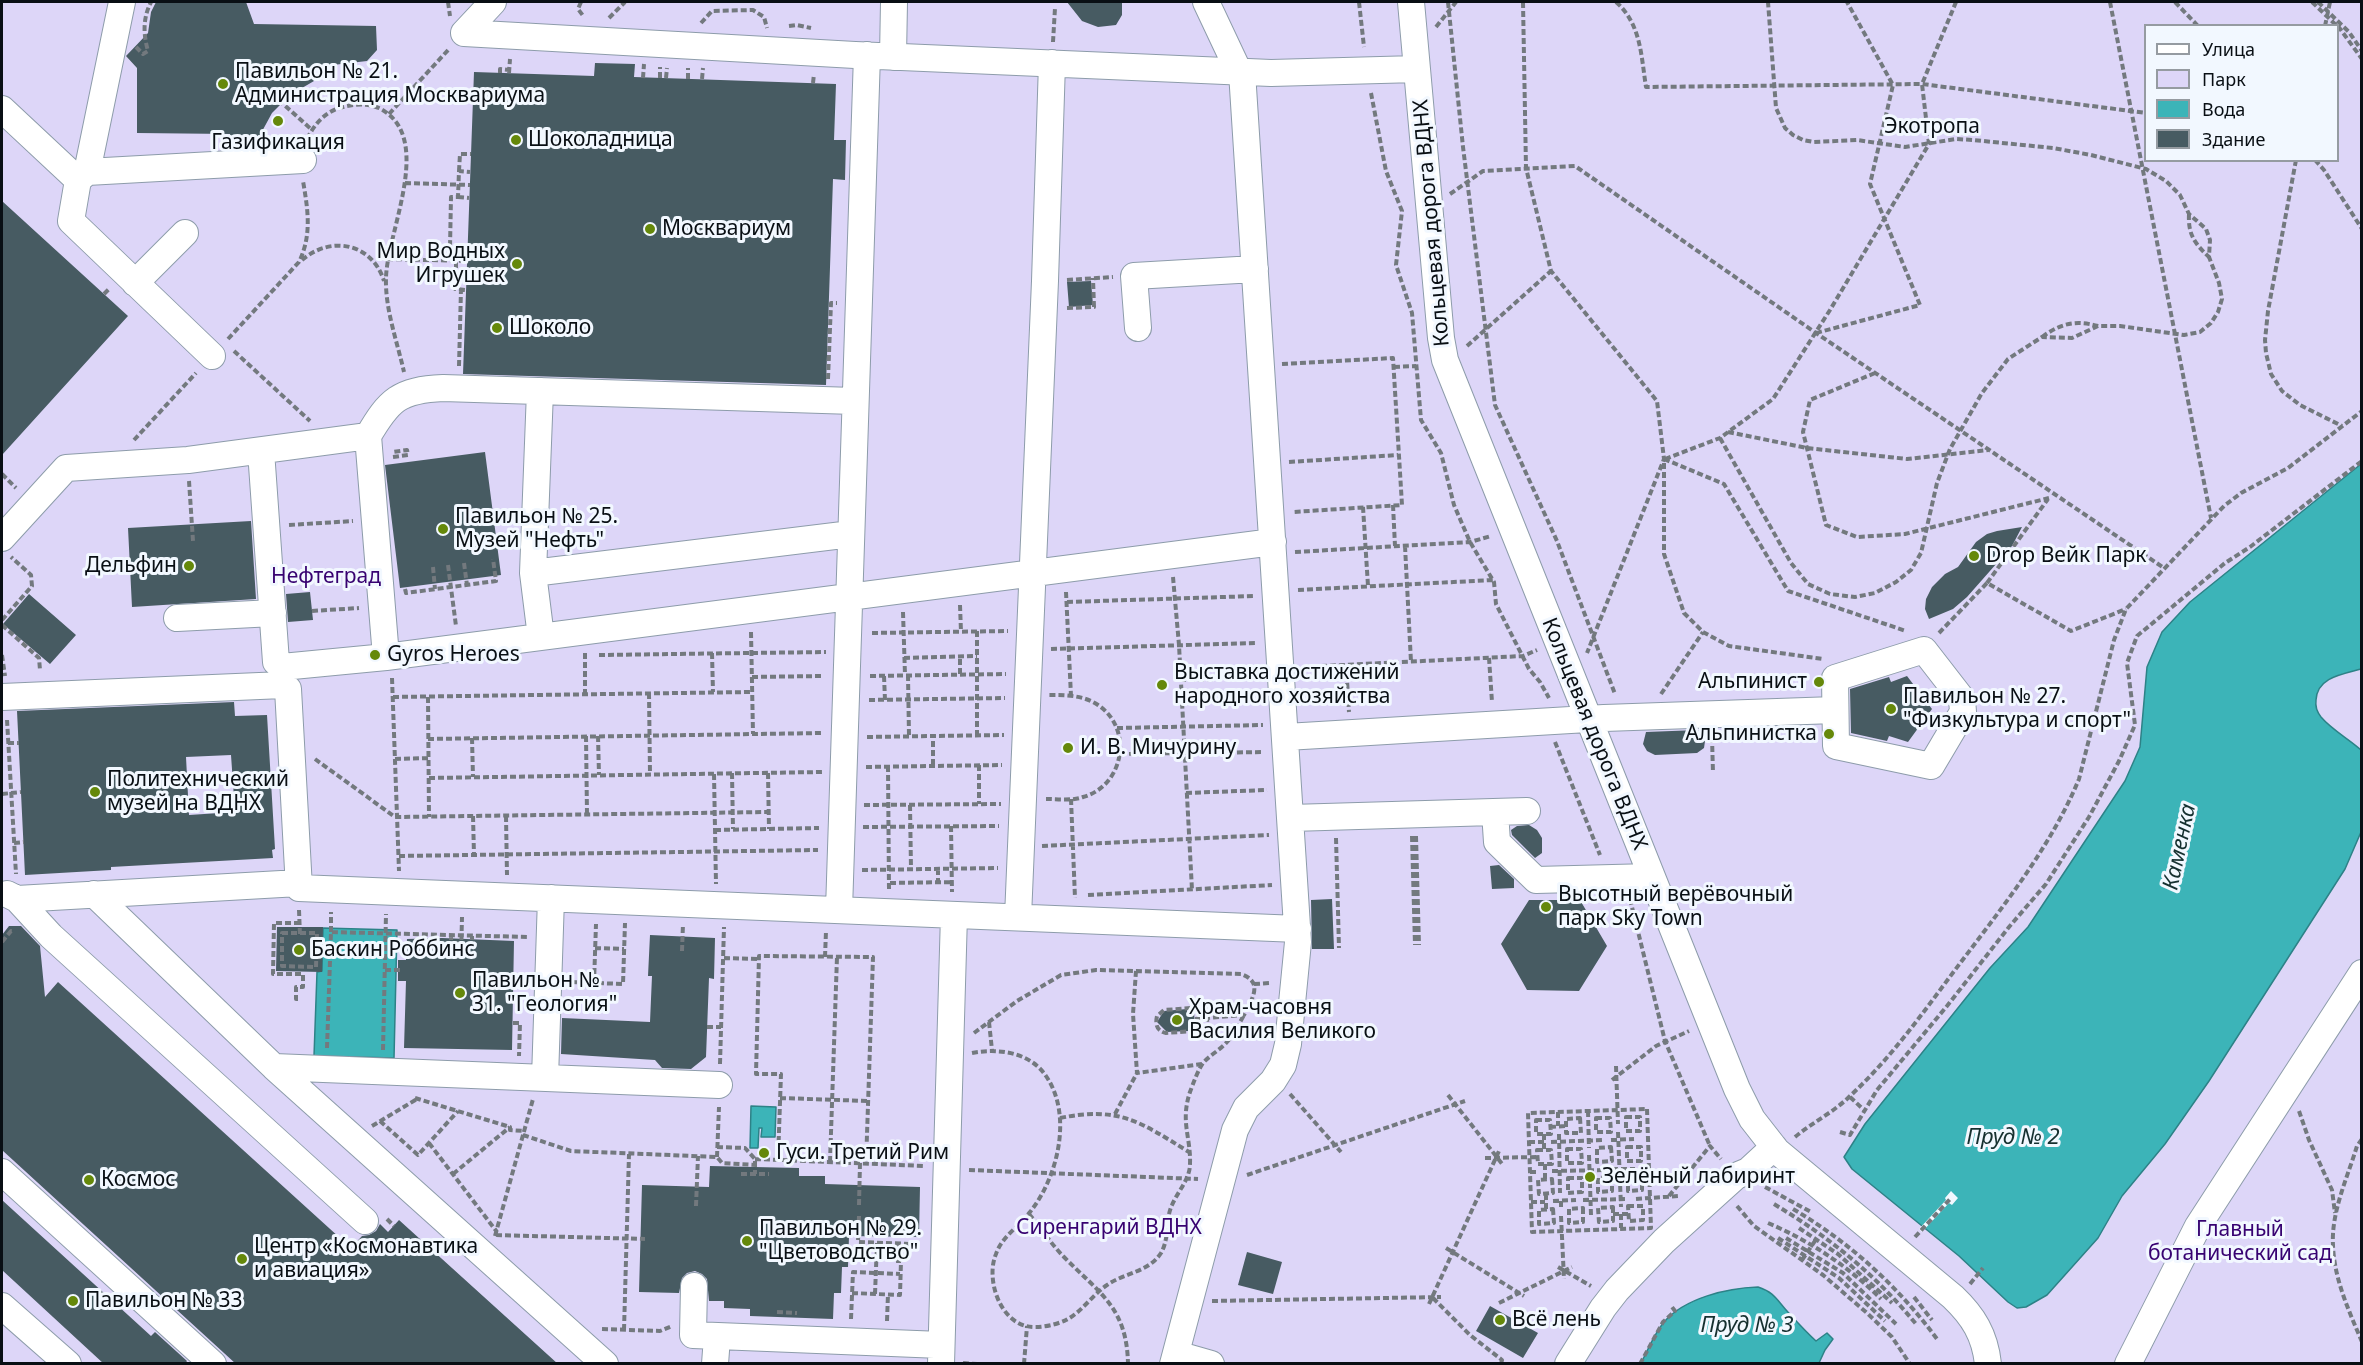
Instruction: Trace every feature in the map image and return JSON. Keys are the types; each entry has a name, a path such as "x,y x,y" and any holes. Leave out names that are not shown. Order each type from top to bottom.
{"street":[{"path":"122,2 71,221 135,283 218,350"},
{"path":"465,33 493,2"},
{"path":"893,57 894,2"},
{"path":"1206,2 1240,72 1298,928 1287,1051 1283,1065 1276,1077 1246,1108 1235,1130 1174,1359 1211,1364"},
{"name":"Кольцевая дорога ВДНХ","path":"1411,2 1445,360 1650,877 1743,1104 1776,1149 1959,1303 1980,1331 1988,1364"},
{"path":"465,33 690,57 768,50 1240,72 1417,69"},
{"path":"839,910 867,55"},
{"path":"1018,917 1024,829 1025,735 1052,63"},
{"path":"2,109 83,176 303,160"},
{"path":"135,283 185,233"},
{"path":"1138,328 1134,276 1255,269"},
{"path":"388,657 368,436 383,411 396,399 424,389 458,388 854,401"},
{"path":"540,391 533,573 541,637"},
{"path":"5,546 66,468 188,460 368,436"},
{"path":"261,451 276,662 288,689 299,888 1018,917 1075,907 1298,928"},
{"path":"533,573 851,534"},
{"path":"4,697 283,676 388,657 541,637 584,643 751,610 1170,555 1273,547"},
{"path":"177,618 273,613"},
{"path":"1924,650 1962,699 1963,712 1931,766 1836,746 1835,710 1835,678 1924,650"},
{"path":"1286,737 1588,719 1835,710"},
{"path":"1292,826 1335,817 1527,811"},
{"path":"1495,812 1497,842 1536,880 1650,877"},
{"path":"9,895 94,894 299,883"},
{"path":"94,894 274,1067 605,1364"},
{"path":"9,895 51,936 365,1221"},
{"path":"542,1078 551,898"},
{"path":"694,1286 693,1335 850,1341 941,1354 953,915"},
{"path":"2128,1364 2198,1226 2361,973"},
{"path":"274,1067 719,1085"},
{"path":"1568,1364 1611,1298 1664,1241 1736,1176 1748,1171 1776,1149"},
{"path":"2,1172 213,1364"},
{"path":"7,1318 68,1364"},
{"path":"715,1364 717,1337"}],"path":[{"path":"144,54 148,51 144,38 144,24 151,2"},
{"path":"581,2 578,9 589,19"},
{"path":"1359,2 1366,71 1386,171 1402,211 1396,265 1412,313 1421,420 1441,453 1454,505 1470,542 1493,580 1496,604 1529,669 1540,681 1554,710 1551,721 1617,878 1665,1041 1710,1146 1736,1176"},
{"path":"1448,2 1467,182 1495,405 1557,541 1593,637 1635,717 1703,632"},
{"path":"1431,33 1456,2"},
{"path":"1523,2 1526,168 1551,271 1657,401 1664,459 1665,554 1684,613 1703,632 1729,646 1835,660 1835,678"},
{"path":"1616,2 1626,10 1638,31 1646,87 1922,84 2144,113"},
{"name":"Экотропа","path":"1768,2 1776,108 1785,128 1803,140 1814,142 1857,140 1905,147 1956,139 1972,140 2091,154 2146,169 2166,181 2180,195 2189,214 2190,236 2209,257"},
{"path":"1815,333 1920,305 1870,184 1893,85 1847,2"},
{"path":"1585,656 1664,459 1720,438 1773,399 1929,144 1922,84 1956,2"},
{"path":"2110,2 2211,519"},
{"path":"2175,2 2196,24"},
{"path":"2312,2 2329,14 2336,24"},
{"path":"2318,2 2349,32 2361,51"},
{"path":"2326,24 2330,2"},
{"path":"1052,63 1055,8"},
{"path":"688,79 695,35 708,13 716,10 757,11 764,17 768,33 768,50"},
{"path":"2339,29 2361,59"},
{"path":"389,114 465,33"},
{"path":"643,78 644,67"},
{"path":"660,67 660,78"},
{"path":"666,78 667,68"},
{"path":"702,79 703,68"},
{"path":"500,73 500,69 509,70"},
{"path":"272,94 312,130"},
{"path":"299,262 305,249 309,219 303,180 303,152 312,130 329,113 347,106 356,104 375,106 389,114 400,129 405,146 405,183 387,258 386,292"},
{"path":"458,197 460,154 471,154"},
{"path":"2296,162 2267,318 2266,353 2271,374 2282,392 2300,405 2342,426"},
{"path":"2317,162 2361,229"},
{"path":"1445,197 1483,171 1575,166 1815,333 2164,568"},
{"path":"459,171 470,172"},
{"path":"405,183 470,185"},
{"path":"468,249 450,248 451,218 452,197 470,198"},
{"name":"Экотропа","path":"1720,438 1791,563 1808,584 1830,594 1855,597 1875,593 1896,582 1911,570 1921,553 1937,483 1950,449 1982,393 2008,359 2054,328 2068,323 2084,322 2098,326 2120,326 2184,335 2200,332 2211,323 2222,299 2219,283 2209,257 2210,240 2206,229 2189,214"},
{"path":"111,465 299,262 310,253 325,248 342,246 355,248 367,254 377,265 386,292 409,393"},
{"path":"456,249 455,289 464,290 458,388"},
{"path":"387,258 467,261"},
{"path":"1459,353 1551,271"},
{"path":"456,275 467,276"},
{"path":"1066,286 1065,280 1134,276"},
{"path":"1067,300 1067,308 1094,307 1093,278"},
{"path":"828,378 831,314"},
{"name":"Экотропа","path":"2042,337 2072,338 2098,326"},
{"path":"218,350 332,441"},
{"path":"1261,365 1393,358 1394,367 1402,505 1271,513"},
{"path":"1394,367 1416,366"},
{"path":"1875,373 1810,400 1803,432 1826,525 1857,537 1905,534 2049,498"},
{"path":"1776,1149 1850,1097 1902,1041 1998,914 2027,871 2071,800 2079,779 2114,640 2127,609 2224,506 2241,493 2288,468 2361,411"},
{"path":"1728,432 1807,448 1907,459 1989,450"},
{"path":"1268,463 1398,455"},
{"path":"1664,459 1724,484 1788,591 1910,633"},
{"path":"188,460 193,541"},
{"path":"1840,1132 1850,1135 1877,1089 2046,884 2089,817 2119,761 2134,725 2127,663 2137,636 2225,563 2250,547 2361,461"},
{"path":"2,474 15,486"},
{"path":"1932,640 1987,583 2054,494"},
{"path":"1393,505 1395,546"},
{"path":"1364,507 1368,586"},
{"path":"266,526 375,520"},
{"path":"1273,547 1366,548 1470,542 1499,533"},
{"path":"2,620 9,615 32,586 31,575 5,546"},
{"path":"1405,546 1411,662"},
{"path":"1170,555 1179,645 1192,890"},
{"path":"405,582 406,593 496,581 493,559"},
{"path":"464,563 467,585"},
{"path":"448,565 454,611"},
{"path":"433,567 435,589"},
{"path":"1065,569 1071,696"},
{"path":"1067,602 1493,580"},
{"path":"1987,583 2072,631 2127,609"},
{"path":"902,591 909,736"},
{"path":"312,611 382,606"},
{"path":"751,610 753,734"},
{"path":"2,625 40,657 40,670"},
{"path":"977,631 977,735"},
{"path":"715,830 769,829 841,838 889,870 952,869 1024,829 1071,799 1084,797 1104,786 1115,772 1120,754 1117,728 1111,717 1099,706 1071,696 1028,669 977,631 904,633 847,665 752,677"},
{"path":"847,665 885,700 977,699 1028,669 1069,649 1280,642"},
{"path":"585,694 584,643 712,653 751,653 847,665 884,676 977,674 1028,669"},
{"path":"1180,680 1281,673 1346,665 1523,656 1545,647"},
{"path":"712,653 713,692"},
{"path":"2,655 14,843 9,895"},
{"path":"382,1072 386,934 399,856 393,697 388,657"},
{"path":"960,657 960,674"},
{"path":"904,658 977,657"},
{"path":"1489,658 1493,725"},
{"path":"1346,665 1350,733"},
{"path":"884,676 885,700"},
{"path":"393,697 752,692"},
{"path":"649,693 650,774"},
{"path":"428,696 429,817"},
{"path":"1712,714 1713,773"},
{"path":"1117,728 1183,727 1286,737"},
{"path":"428,739 753,734 1025,735"},
{"path":"586,736 587,814"},
{"path":"598,736 599,775"},
{"path":"933,736 933,765"},
{"path":"1120,754 1184,753 1286,737"},
{"path":"472,738 473,777"},
{"path":"8,743 19,743"},
{"path":"312,758 397,818 769,812"},
{"path":"395,759 428,758"},
{"path":"429,778 768,773 888,766 1024,764"},
{"path":"979,765 980,804"},
{"path":"888,766 890,912"},
{"path":"732,773 733,829"},
{"path":"768,773 769,829"},
{"path":"714,774 715,851 723,958 717,1157 722,1163 756,1165"},
{"path":"1186,793 1289,789"},
{"path":"2,794 21,792"},
{"path":"1071,799 1075,907 1192,890 1296,884"},
{"path":"841,838 888,805 980,804 1024,829 1073,845 1189,838 1292,826"},
{"path":"910,805 911,869"},
{"path":"1414,814 1417,945"},
{"path":"474,816 474,855"},
{"path":"506,816 507,897"},
{"path":"1335,817 1337,946"},
{"path":"399,856 715,851 841,838 889,827 951,826 1024,829"},
{"path":"951,826 953,915"},
{"path":"14,843 24,842"},
{"path":"938,869 938,882"},
{"path":"889,884 952,882"},
{"path":"594,983 597,900"},
{"path":"548,981 623,984 626,901"},
{"path":"300,934 300,924 274,923 273,974 303,974 303,987 296,987 296,999 300,999"},
{"path":"290,923 290,933"},
{"path":"333,1052 327,1052 331,932 550,938"},
{"path":"282,933 300,934 317,933 316,966 282,966 282,933"},
{"path":"451,935 451,958"},
{"path":"471,958 472,936"},
{"path":"461,958 462,938"},
{"path":"825,957 826,941"},
{"path":"595,948 624,949"},
{"path":"778,1160 781,1074 756,1074 759,956 873,957 867,1164"},
{"path":"830,1162 837,957"},
{"path":"723,958 759,959"},
{"path":"385,970 402,970"},
{"path":"1096,970 1241,974 1250,977 1254,984 1253,995 1244,1015 1227,1041 1202,1064 1187,1105 1185,1128 1190,1165 1187,1179 1171,1206 1167,1237 1159,1256 1147,1267 1110,1282 1065,1320 1053,1324 1027,1326 1017,1322 1004,1308 995,1293 992,1274 999,1245 1029,1214 1050,1173 1059,1141 1060,1118 1052,1088 1044,1072 1029,1060 1017,1055 992,1050 951,1054 989,1022 1031,992 1061,975 1096,970"},
{"path":"1115,1114 1137,1073 1133,1014 1136,971"},
{"path":"1206,1006 1207,1018 1208,1030 1166,1033 1161,1032 1156,1022 1159,1012 1164,1010 1206,1006"},
{"path":"1194,1019 1244,1015"},
{"path":"989,1022 992,1050"},
{"path":"1614,1078 1665,1041 1709,1022"},
{"path":"513,1023 520,1023 519,1058"},
{"path":"707,1027 721,1027"},
{"path":"1137,1073 1202,1064"},
{"path":"1616,1066 1614,1078 1618,1124"},
{"path":"1276,1077 1341,1152"},
{"path":"489,1260 524,1133 542,1078"},
{"path":"2291,1081 2309,1140 2332,1190 2336,1217"},
{"path":"1448,1095 1503,1166"},
{"path":"408,1096 510,1127 510,1130 571,1151 717,1157"},
{"path":"1850,1097 1864,1110"},
{"path":"352,1138 417,1098"},
{"path":"780,1098 868,1101"},
{"path":"755,1159 1232,1180 1466,1101"},
{"path":"1632,1109 1633,1117"},
{"path":"1647,1109 1651,1228 1532,1232 1528,1113 1617,1110 1647,1109"},
{"path":"1603,1110 1603,1118"},
{"path":"380,1121 418,1155 458,1111"},
{"path":"1573,1111 1573,1119"},
{"path":"1588,1111 1589,1148"},
{"path":"1543,1112 1543,1120"},
{"path":"1558,1112 1558,1126"},
{"path":"1060,1118 1115,1114 1143,1124 1189,1152"},
{"path":"1640,1116 1640,1131 1626,1131 1626,1117 1633,1117 1640,1116"},
{"path":"1580,1118 1581,1133 1566,1133 1566,1119 1573,1119 1580,1118"},
{"path":"1596,1118 1603,1118 1610,1118 1611,1132 1596,1132 1596,1118"},
{"path":"1536,1120 1543,1120 1550,1120 1551,1134 1536,1134 1536,1120"},
{"path":"1610,1125 1626,1124"},
{"path":"1640,1124 1648,1124"},
{"path":"1580,1126 1596,1125"},
{"path":"1550,1126 1566,1126"},
{"path":"453,1174 510,1127"},
{"path":"1529,1128 1536,1127"},
{"path":"1633,1131 1634,1147"},
{"path":"1603,1132 1604,1148"},
{"path":"1618,1132 1621,1207"},
{"path":"1574,1133 1574,1149"},
{"path":"1544,1134 1544,1150"},
{"path":"1559,1134 1560,1193"},
{"path":"1641,1139 1648,1138"},
{"path":"1611,1140 1634,1139"},
{"path":"2361,1139 2336,1217 2332,1243 2343,1293 2361,1342"},
{"path":"1551,1142 1604,1140"},
{"path":"1529,1142 1544,1142"},
{"path":"429,1143 496,1233"},
{"path":"1669,1197 1710,1146"},
{"path":"1611,1147 1611,1161 1597,1162 1597,1148 1604,1148 1611,1147"},
{"path":"1627,1147 1634,1147 1641,1147 1641,1161 1627,1161 1627,1147"},
{"path":"717,1148 746,1148 755,1159 755,1174"},
{"path":"1551,1149 1552,1164 1538,1164 1537,1150 1544,1150 1551,1149"},
{"path":"1567,1149 1574,1149 1581,1149 1582,1163 1567,1163 1567,1149"},
{"path":"1429,1304 1499,1151"},
{"path":"1641,1153 1649,1154"},
{"path":"624,1329 629,1154"},
{"path":"1611,1155 1627,1154"},
{"path":"1589,1155 1591,1215"},
{"path":"1581,1156 1597,1155"},
{"path":"696,1206 698,1156"},
{"path":"1551,1156 1567,1156"},
{"path":"1485,1158 1537,1157"},
{"path":"1634,1161 1635,1176"},
{"path":"1604,1162 1605,1177"},
{"path":"859,1205 860,1163"},
{"path":"1575,1163 1575,1178"},
{"path":"1545,1164 1545,1179"},
{"path":"1642,1168 1649,1168"},
{"path":"1612,1170 1635,1169"},
{"path":"1552,1171 1605,1170"},
{"path":"1530,1172 1538,1172"},
{"path":"741,1173 769,1174"},
{"path":"1628,1176 1635,1176 1642,1176 1642,1190 1628,1191 1628,1176"},
{"path":"1605,1177 1612,1177 1612,1191 1598,1192 1598,1178 1605,1177"},
{"path":"1568,1178 1575,1178 1582,1178 1582,1192 1568,1193 1568,1178"},
{"path":"1545,1179 1552,1179 1553,1193 1539,1194 1538,1180 1545,1179"},
{"path":"1642,1183 1650,1183"},
{"path":"1612,1184 1628,1184"},
{"path":"1582,1185 1598,1185"},
{"path":"1552,1186 1568,1186"},
{"path":"1763,1186 1815,1215"},
{"path":"1530,1187 1538,1187"},
{"path":"1635,1191 1636,1206"},
{"path":"1575,1192 1576,1209"},
{"path":"1605,1192 1606,1207"},
{"path":"1545,1194 1546,1209"},
{"path":"1908,1244 1951,1198"},
{"path":"1583,1200 1628,1199"},
{"path":"1553,1201 1576,1200"},
{"path":"1561,1201 1561,1209"},
{"path":"1531,1202 1546,1202"},
{"path":"1734,1202 1754,1226 1834,1284 1867,1313 1892,1337 1910,1364"},
{"path":"1774,1204 1820,1233 1854,1259 1892,1303"},
{"path":"1628,1206 1636,1206 1643,1206 1643,1220 1629,1221 1628,1206"},
{"path":"1606,1207 1613,1207 1613,1221 1599,1222 1598,1208 1606,1207"},
{"path":"1583,1208 1583,1222 1569,1223 1569,1209 1576,1209 1583,1208"},
{"path":"1539,1209 1546,1209 1553,1209 1554,1223 1539,1224 1539,1209"},
{"path":"1793,1209 1825,1227 1894,1285 1937,1339"},
{"path":"1643,1213 1651,1213"},
{"path":"1029,1214 1062,1255 1100,1290 1113,1306 1124,1331 1128,1364"},
{"path":"1613,1214 1629,1214"},
{"path":"1621,1214 1622,1229"},
{"path":"1583,1215 1599,1215"},
{"path":"859,1216 858,1242 913,1244"},
{"path":"1553,1216 1569,1216"},
{"path":"1561,1216 1564,1279"},
{"path":"1636,1220 1636,1228"},
{"path":"1592,1222 1592,1229"},
{"path":"1606,1222 1606,1229"},
{"path":"1576,1223 1577,1230"},
{"path":"1768,1223 1812,1245 1884,1295"},
{"path":"1547,1224 1547,1231"},
{"path":"1802,1260 1825,1227"},
{"path":"1799,1228 1838,1254 1916,1324"},
{"path":"496,1233 645,1239"},
{"path":"1778,1238 1843,1273 1896,1324"},
{"path":"1786,1238 1839,1278 1885,1321"},
{"path":"875,1294 877,1243"},
{"path":"852,1293 900,1295 901,1261 896,1261 897,1244"},
{"path":"1446,1248 1524,1296"},
{"path":"1558,1267 1611,1298"},
{"path":"1499,1304 1572,1268"},
{"path":"1966,1288 1983,1268"},
{"path":"850,1341 853,1272 900,1274"},
{"path":"1867,1313 1894,1285"},
{"path":"1432,1297 1470,1335 1502,1360 1501,1364"},
{"path":"1190,1301 1441,1297"},
{"path":"1640,1364 1663,1322 1676,1311 1672,1307"},
{"path":"777,1312 797,1313"},
{"path":"1024,1364 1027,1326"},
{"path":"566,1328 660,1331"}],"green space":[{"name":"Выставка достижений народного хозяйства","path":"2,2 2361,2 2361,1363 2,1363"}],"water":[{"name":"Пруд № 2","path":"2361,464 2361,669 2326,681 2317,692 2316,707 2325,722 2361,750 2361,832 2345,869 2209,1081 2165,1144 2122,1196 2098,1238 2047,1295 2026,1307 2017,1308 1959,1256 1852,1169 1844,1157 1865,1124 1990,968 2028,927 2125,781 2140,747 2147,667 2162,632 2190,602"},
{"path":"323,928 397,930 394,1058 314,1056 317,972 322,971"},
{"path":"751,1106 776,1107 775,1137 761,1137 762,1128 759,1128 758,1148 750,1148"},
{"name":"Пруд № 3","path":"1758,1287 1775,1297 1816,1341 1827,1333 1833,1339 1819,1363 1641,1363 1660,1327 1683,1307 1720,1292"}],"pier":[{"path":"1951,1191 1958,1198 1952,1205 1949,1203 1922,1232 1919,1229 1946,1200 1945,1198"}],"building":[{"name":"Павильон № 21. Администрация Москвариума","path":"156,2 246,2 254,24 376,26 377,50 367,61 307,68 314,81 290,95 272,113 253,148 230,149 230,134 137,133 137,68 126,56 148,33 151,12"},
{"path":"1067,2 1122,2 1122,15 1116,25 1098,27 1082,21"},
{"name":"Москвариум","path":"595,63 635,64 634,77 836,84 834,140 846,140 845,180 833,179 826,385 463,374 474,72 594,76"},
{"path":"2,201 128,316 2,455"},
{"path":"1091,281 1093,305 1069,307 1067,282"},
{"name":"Павильон № 25. Музей \"Нефть\"","path":"485,452 501,575 400,588 385,465"},
{"path":"251,521 256,599 132,607 128,528"},
{"path":"2022,527 2012,546 1967,597 1953,609 1929,619 1925,609 1926,599 1932,587 1945,574 1958,567 1976,542 1987,534"},
{"path":"310,592 313,620 288,622 286,594"},
{"path":"29,594 76,635 50,664 3,624"},
{"name":"Павильон № 27. \"Физкультура и спорт\"","path":"1907,676 1932,709 1908,742 1889,736 1887,741 1851,733 1850,689 1889,677 1891,682"},
{"path":"234,702 235,716 267,715 275,849 272,850 273,858 111,867 111,870 25,875 17,711","holes":["231,755 235,812 189,815 186,757"]},
{"path":"1698,730 1704,736 1705,741 1704,748 1697,753 1655,755 1647,751 1643,744 1646,732"},
{"path":"1529,825 1537,830 1542,838 1542,853 1535,858 1512,835 1511,830 1517,826"},
{"path":"1499,865 1514,879 1514,888 1492,889 1490,866"},
{"path":"1332,899 1334,949 1312,949 1311,900"},
{"path":"1529,900 1580,900 1607,946 1579,991 1527,990 1501,944"},
{"path":"9,926 21,926 40,946 45,997 58,982 351,1248 362,1236 376,1231 380,1224 388,1232 399,1220 558,1364 236,1364 2,1150 2,935"},
{"name":"Баскин Роббинс","path":"277,927 323,927 322,972 276,971"},
{"path":"650,935 715,938 714,979 709,978 706,1057 691,1069 662,1068 655,1060 561,1054 562,1018 650,1022 652,976 648,976"},
{"name":"Павильон № 31. \"Геология\"","path":"407,939 514,941 512,1050 404,1048 406,981 398,981 398,960 406,960"},
{"name":"Храм-часовня Василия Великого","path":"1187,1009 1187,1012 1194,1011 1195,1028 1188,1028 1188,1031 1167,1032 1157,1022 1164,1011"},
{"name":"Павильон № 29. \"Цветоводство\"","path":"710,1166 799,1168 799,1176 825,1176 825,1184 920,1187 919,1237 849,1236 848,1267 842,1267 841,1293 834,1293 833,1319 750,1316 750,1309 724,1308 724,1301 709,1301 707,1279 695,1271 687,1273 682,1278 679,1293 639,1292 642,1185 709,1187"},
{"name":"Павильон № 33","path":"2,1200 151,1336 155,1332 187,1361 185,1364 104,1364 2,1270"},
{"path":"1247,1252 1282,1262 1273,1294 1238,1285"},
{"path":"1490,1306 1538,1333 1523,1358 1476,1331"}],"place":[{"name":"Павильон № 21. Администрация Москвариума","path":"223,84"},
{"name":"Газификация","path":"278,121"},
{"name":"Шоколадница","path":"516,140"},
{"name":"Москвариум","path":"650,229"},
{"name":"Мир Водных Игрушек","path":"517,264"},
{"name":"Шоколо","path":"497,328"},
{"name":"Павильон № 25. Музей \"Нефть\"","path":"443,529"},
{"name":"Drop Вейк Парк","path":"1974,556"},
{"name":"Дельфин","path":"189,566"},
{"name":"Gyros Heroes","path":"375,655"},
{"name":"Альпинист","path":"1819,682"},
{"name":"Выставка достижений народного хозяйства","path":"1162,685"},
{"name":"Павильон № 27. \"Физкультура и спорт\"","path":"1891,709"},
{"name":"Альпинистка","path":"1829,734"},
{"name":"И. В. Мичурину","path":"1068,748"},
{"name":"Политехнический музей на ВДНХ","path":"95,792"},
{"name":"Высотный верёвочный парк Sky Town","path":"1546,907"},
{"name":"Баскин Роббинс","path":"299,950"},
{"name":"Павильон № 31. \"Геология\"","path":"460,993"},
{"name":"Храм-часовня Василия Великого","path":"1177,1020"},
{"name":"Гуси. Третий Рим","path":"764,1153"},
{"name":"Зелёный лабиринт","path":"1590,1177"},
{"name":"Космос","path":"89,1180"},
{"name":"Павильон № 29. \"Цветоводство\"","path":"747,1241"},
{"name":"Центр «Космонавтика и авиация»","path":"242,1259"},
{"name":"Павильон № 33","path":"73,1301"},
{"name":"Всё лень","path":"1500,1320"}],"park label":[{"name":"Нефтеград","path":"326,577"},
{"name":"Сиренгарий ВДНХ","path":"1109,1228"},
{"name":"Главный ботанический сад","path":"2240,1242"}],"water label":[{"name":"Каменка","path":"2180,847"}]}
